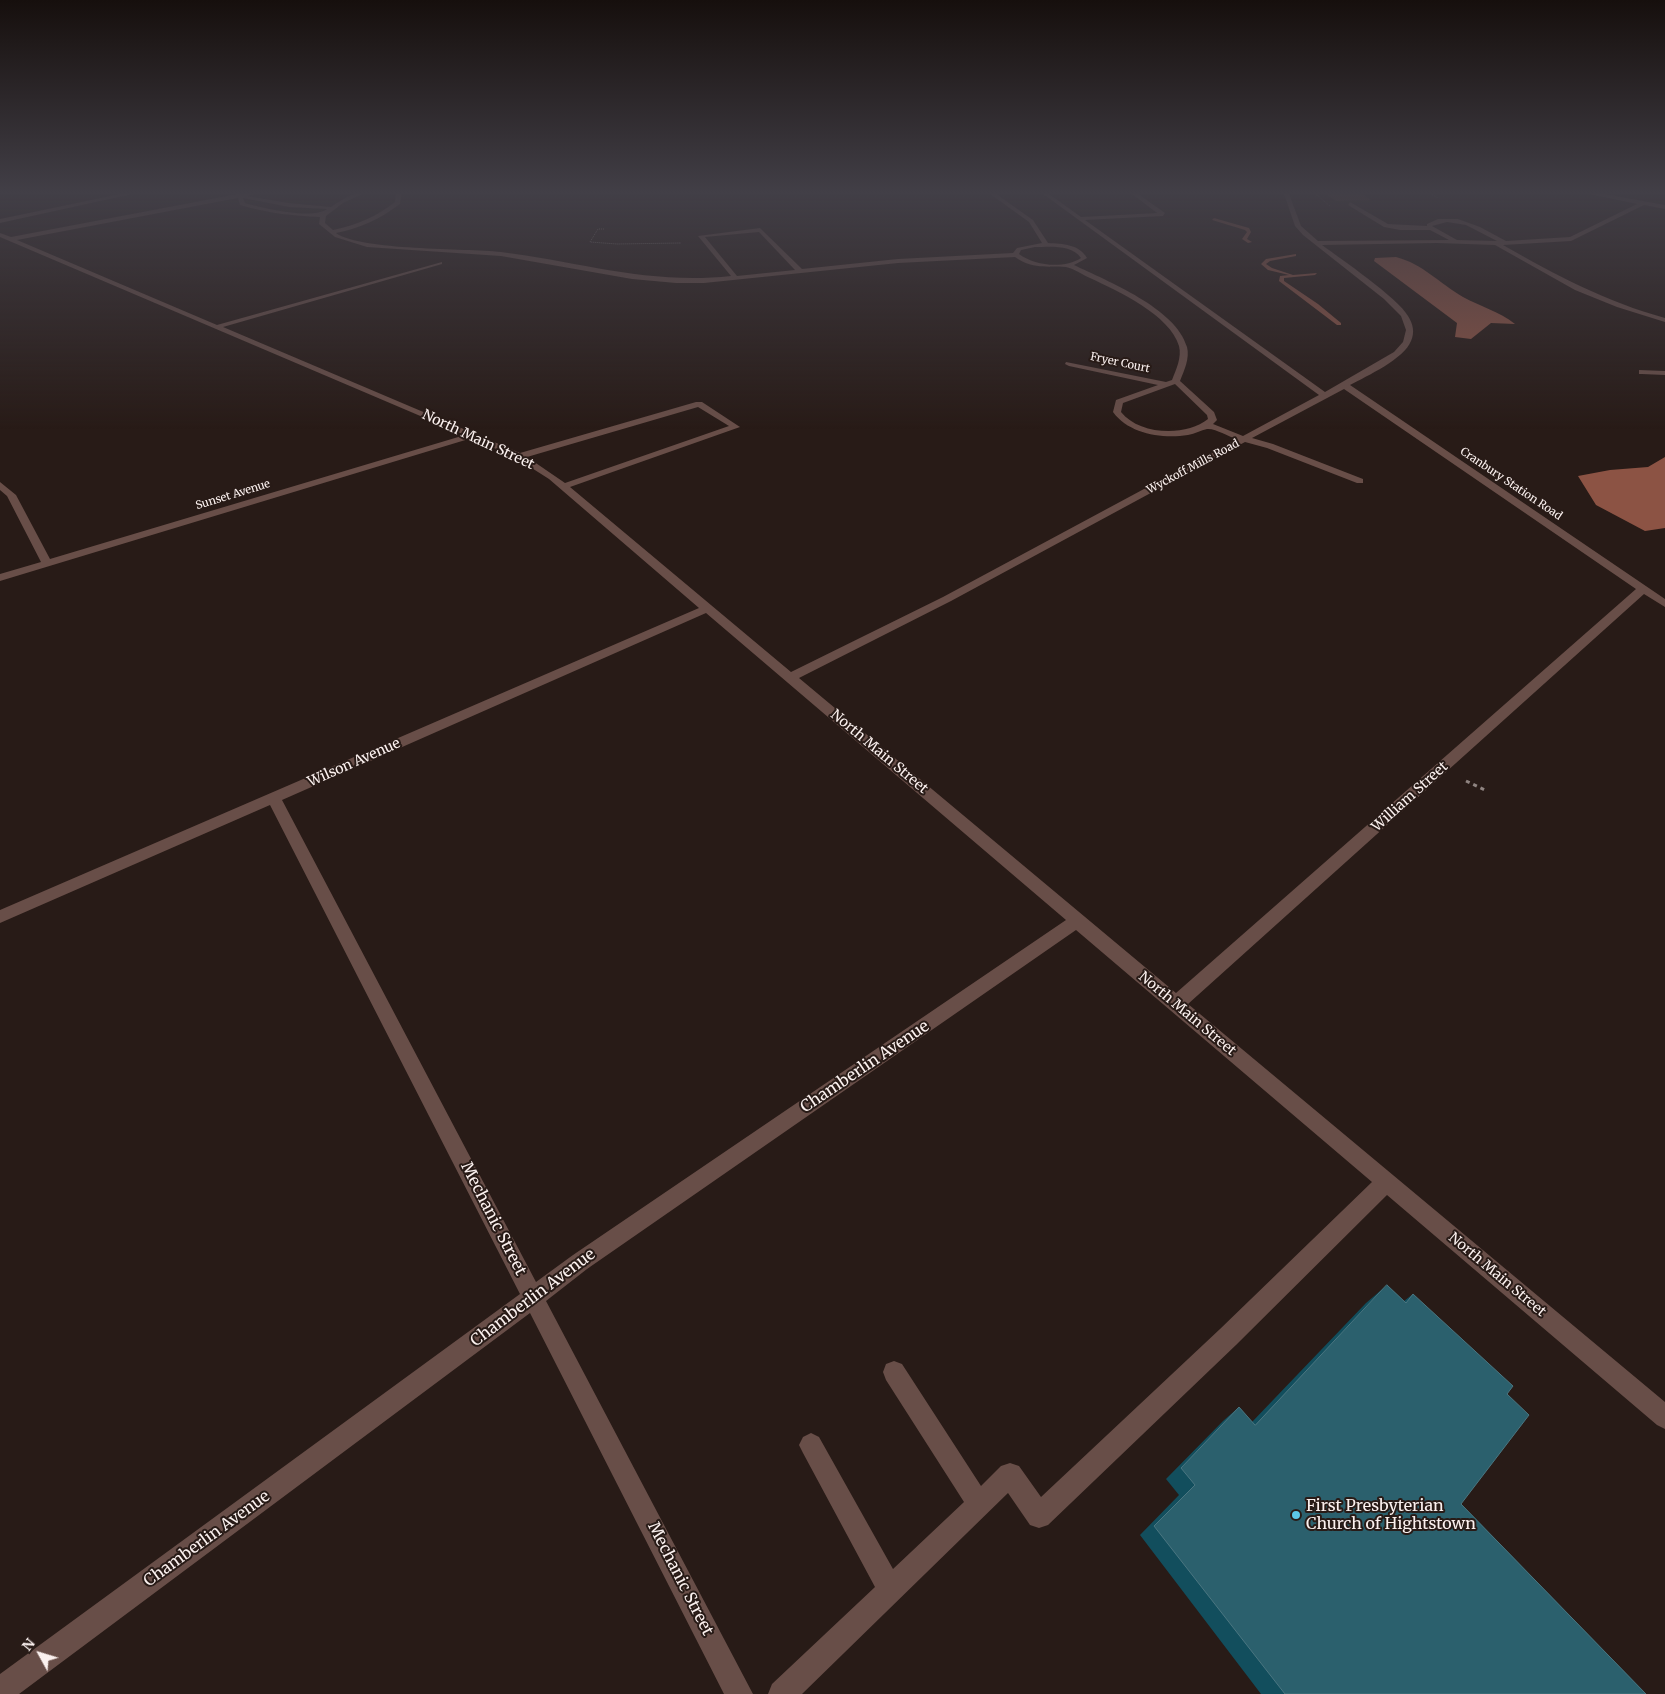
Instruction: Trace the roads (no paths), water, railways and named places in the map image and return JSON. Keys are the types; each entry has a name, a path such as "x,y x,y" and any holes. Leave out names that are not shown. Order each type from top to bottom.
{"street":[{"name":"North Main Street","path":"84,270 473,435 519,456 564,486 1665,1417"},
{"path":"216,327 415,270"},
{"path":"595,270 654,280 704,281 809,270"},
{"path":"729,270 736,278"},
{"path":"1078,270 1130,296 1152,310 1173,328 1183,346 1184,358 1171,382 1119,402 1115,407 1116,414 1122,420 1150,431 1185,434 1199,431 1209,426 1213,420 1211,414 1171,382"},
{"path":"1150,270 1325,396"},
{"name":"Wyckoff Mills Road","path":"791,677 947,599 1325,396 1397,354 1407,342 1410,330 1404,315 1386,298 1350,270"},
{"path":"1544,270 1592,297 1665,320"},
{"name":"Fryer Court","path":"1069,364 1171,382"},
{"path":"1642,372 1665,373"},
{"name":"Cranbury Station Road","path":"1344,385 1665,604"},
{"path":"519,456 699,404 736,427 564,486"},
{"path":"1209,426 1270,446 1360,481"},
{"name":"Sunset Avenue","path":"0,578 473,435"},
{"path":"0,485 12,495 47,564"},
{"name":"William Street","path":"1176,1004 1643,589"},
{"name":"Wilson Avenue","path":"0,917 708,608"},
{"name":"Mechanic Street","path":"274,798 739,1694"},
{"name":"Chamberlin Avenue","path":"0,1691 604,1245 1077,921"},
{"path":"782,1694 1010,1475 1038,1516 1228,1337 1387,1182"},
{"path":"894,1372 979,1504"},
{"path":"811,1445 890,1589"}],"waterway":[{"path":"1274,270 1291,274"},
{"path":"1315,274 1282,277 1281,281 1316,305 1339,324"}],"place":[{"name":"First Presbyterian Church of Hightstown","path":"1296,1515"}]}
